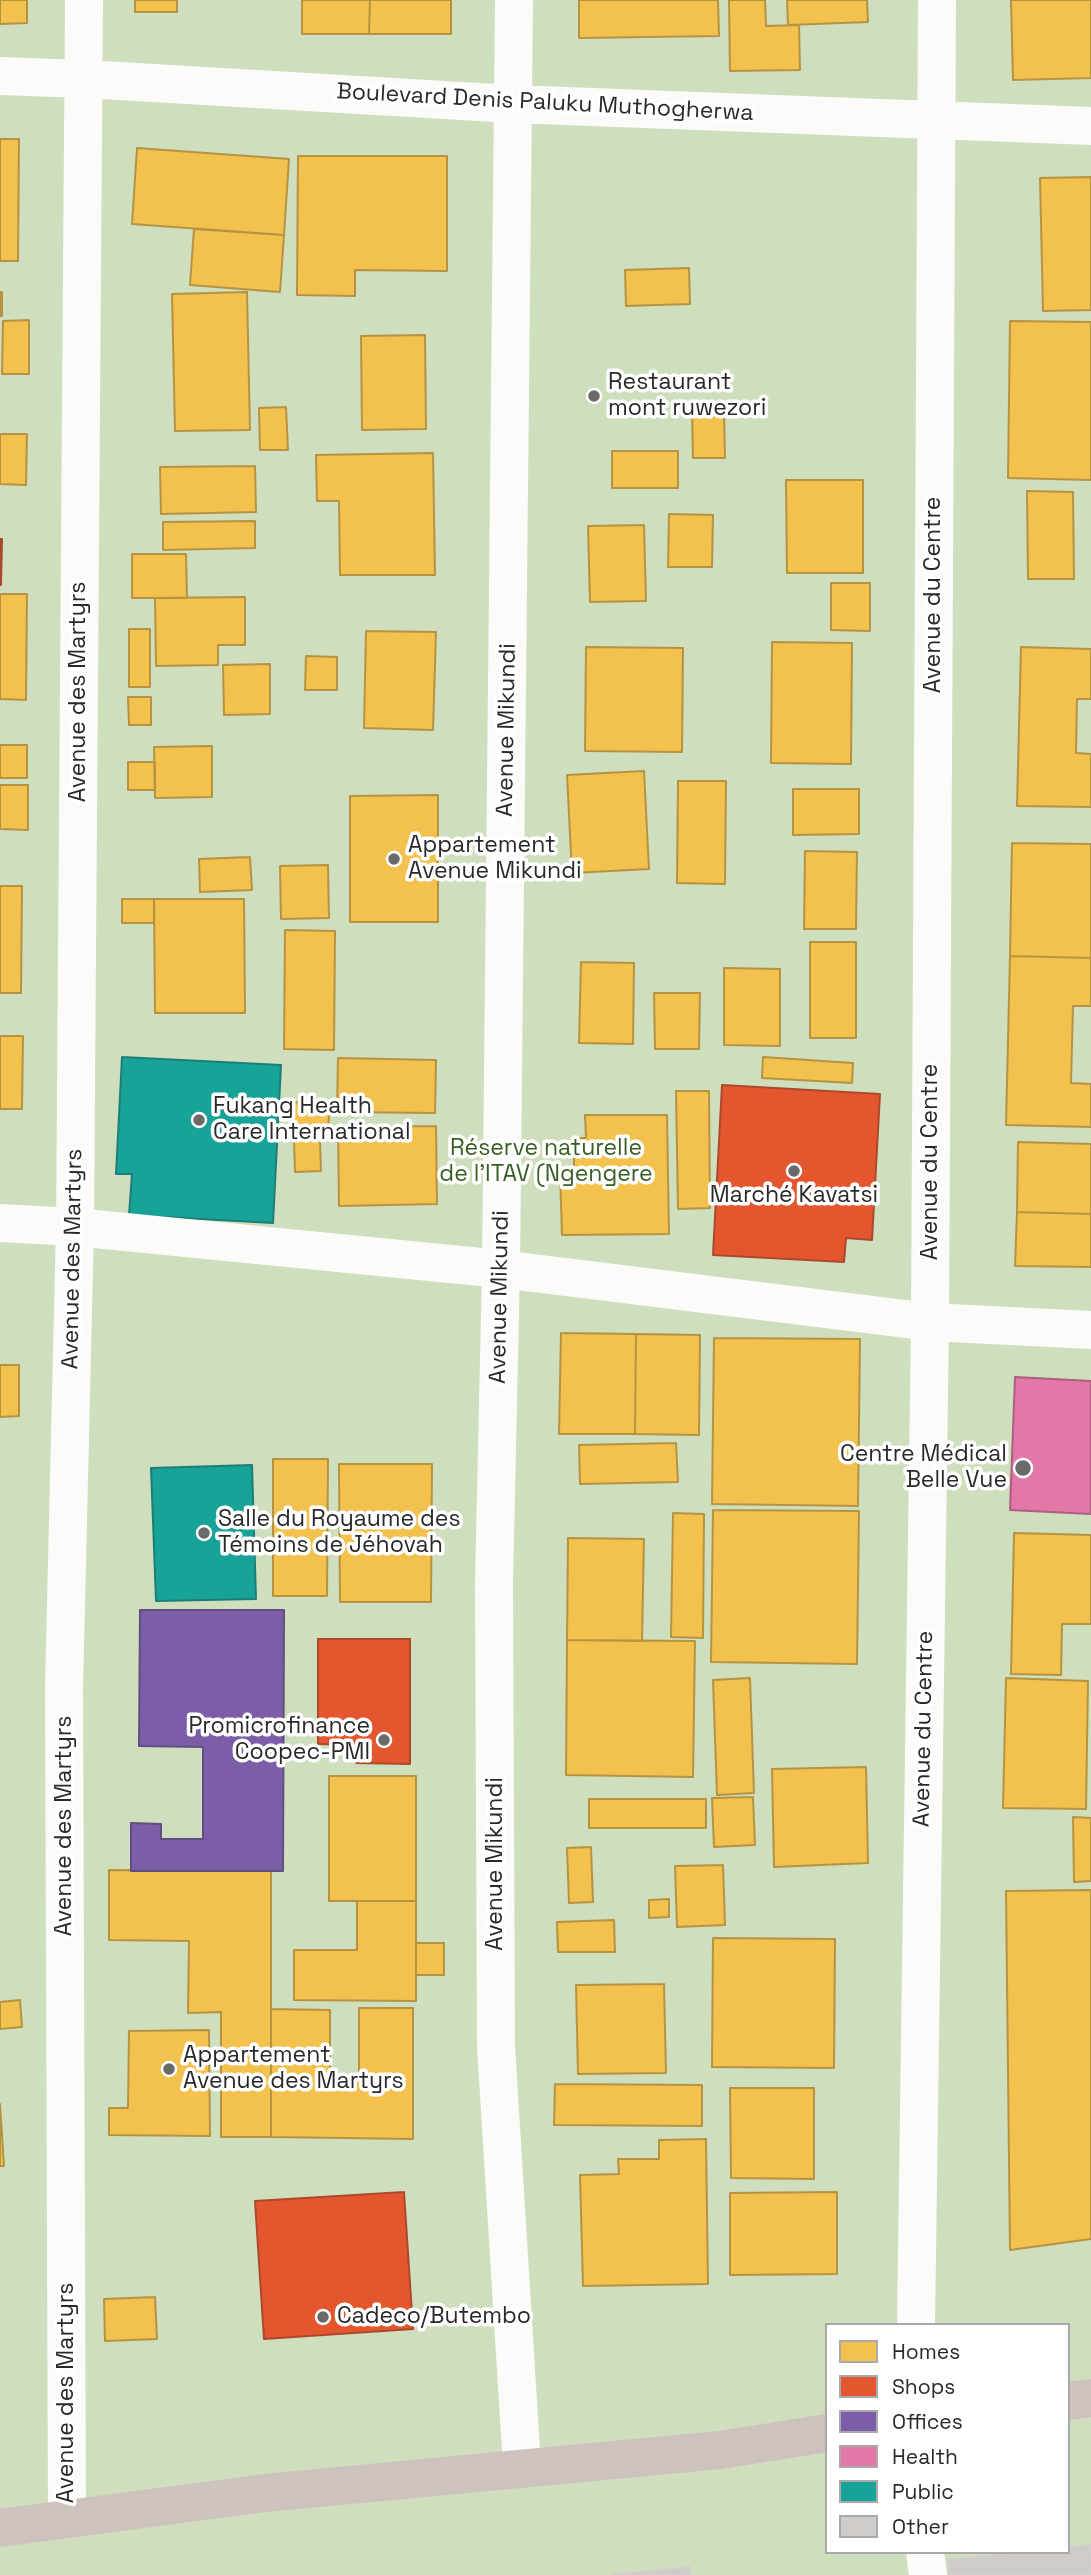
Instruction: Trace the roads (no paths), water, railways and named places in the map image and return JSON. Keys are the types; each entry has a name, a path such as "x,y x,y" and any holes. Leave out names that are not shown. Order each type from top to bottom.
{"highway":[{"path":"1070,2401 1091,2399"},
{"path":"0,2528 265,2493 720,2450 825,2433"}],"street":[{"name":"Avenue des Martyrs","path":"67,2518 64,1688 75,1227 84,0"},
{"name":"Avenue Mikundi","path":"514,0 501,1269 494,1583 496,2046 522,2467"},
{"name":"Avenue du Centre","path":"916,2323 930,1322 937,0"},
{"name":"Boulevard Denis Paluku Muthogherwa","path":"0,76 513,104 1091,126"},
{"path":"0,1223 75,1227 501,1269 930,1322 1091,1330"},
{"path":"925,2554 929,2575"}],"place":[{"name":"Restaurant mont ruwezori","path":"594,396"},
{"name":"Appartement Avenue Mikundi","path":"394,859"},
{"name":"Fukang Health Care International","path":"199,1120"},
{"name":"Marché Kavatsi","path":"794,1171"},
{"name":"Centre Médical Belle Vue","path":"1023,1468"},
{"name":"Salle du Royaume des Témoins de Jéhovah","path":"204,1533"},
{"name":"Promicrofinance Coopec-PMI","path":"384,1740"},
{"name":"Appartement Avenue des Martyrs","path":"169,2069"},
{"name":"Cadeco/Butembo","path":"323,2317"}],"park label":[{"name":"Réserve naturelle de l'ITAV (Ngengere","path":"546,1162"}]}
